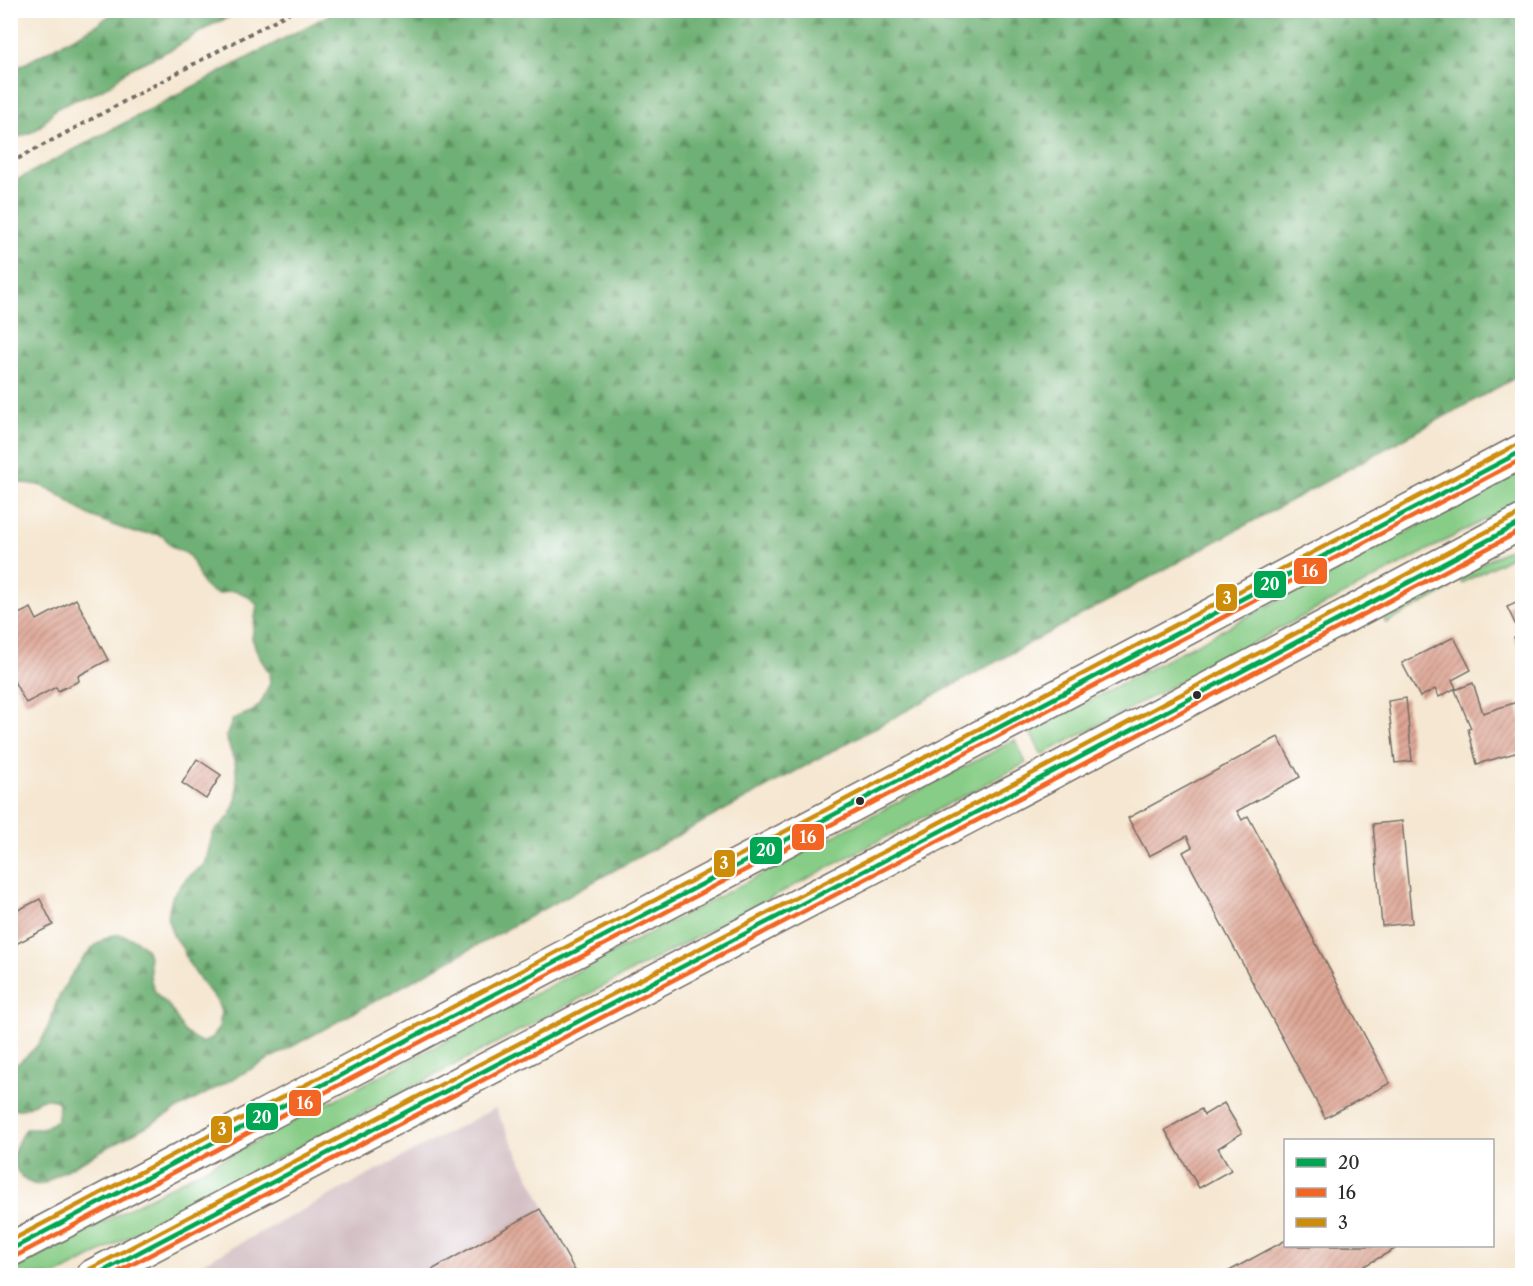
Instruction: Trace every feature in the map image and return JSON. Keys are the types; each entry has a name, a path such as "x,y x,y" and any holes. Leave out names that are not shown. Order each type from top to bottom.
{"main road":[{"path":"10,1250 1522,451"},
{"path":"93,1275 1026,786 1522,522"}],"path":[{"path":"10,163 294,10"}],"shaded area":[{"path":"495,1108 578,1275 178,1276"}],"green space":[{"path":"338,10 1522,11 1522,374 45,1183 34,1184 17,1171 14,1161 15,1148 25,1129 43,1129 58,1119 58,1101 45,1099 21,1109 11,1107 11,1069 31,1053 41,1041 67,982 79,963 102,940 114,935 126,936 139,942 145,948 156,993 169,1006 183,1030 189,1035 202,1043 211,1039 219,1027 221,1012 217,1001 188,962 183,949 173,935 167,917 173,895 187,878 205,864 213,833 230,816 237,797 236,766 226,737 233,719 253,711 261,703 270,683 269,672 258,655 252,638 257,605 249,597 235,591 219,594 211,591 202,582 186,553 173,547 160,535 136,533 99,520 47,488 11,480 11,183"},
{"path":"116,11 244,11 213,24 172,49 127,70 112,84 91,95 54,110 34,131 11,140 11,71 95,26"},
{"path":"1522,471 1522,500 1042,755 1030,732"},
{"path":"1522,542 1522,551 1462,583 1460,580 1462,574"},
{"path":"1442,585 1450,589 1386,623 1384,620 1385,615"},
{"path":"1015,740 1026,763 57,1275 11,1275 11,1271"}],"building":[{"path":"76,599 108,660 78,676 79,681 58,691 56,687 26,703 10,674 10,618 31,608 37,620"},
{"path":"1522,600 1522,655 1514,637 1520,634 1507,607"},
{"path":"1454,637 1471,670 1452,680 1456,688 1439,697 1435,689 1420,697 1402,663"},
{"path":"1473,683 1483,713 1517,702 1522,722 1522,733 1519,734 1522,751 1477,764 1468,729 1471,728 1455,690"},
{"path":"1406,698 1412,761 1395,763 1388,701"},
{"path":"1278,737 1300,777 1237,811 1242,820 1248,816 1390,1083 1325,1118 1183,852 1192,847 1187,836 1149,856 1128,818"},
{"path":"197,759 221,775 206,799 182,783"},
{"path":"1402,821 1412,923 1382,926 1373,824"},
{"path":"40,899 53,925 10,947 10,914"},
{"path":"1224,1103 1242,1133 1218,1148 1231,1170 1199,1188 1165,1130 1201,1109 1204,1115"},
{"path":"540,1209 578,1276 421,1276"},
{"path":"1284,1241 1284,1247 1394,1247 1395,1249 1346,1276 1220,1276"}],"transit line":[{"name":"3","path":"10,1241 1518,444"},
{"name":"20","path":"10,1250 1522,451"},
{"name":"16","path":"14,1257 1522,459"},
{"name":"3","path":"90,1269 1022,779 1518,515"},
{"name":"20","path":"94,1276 1026,786 1522,522"},
{"name":"16","path":"110,1276 1029,793 1522,530"}]}
